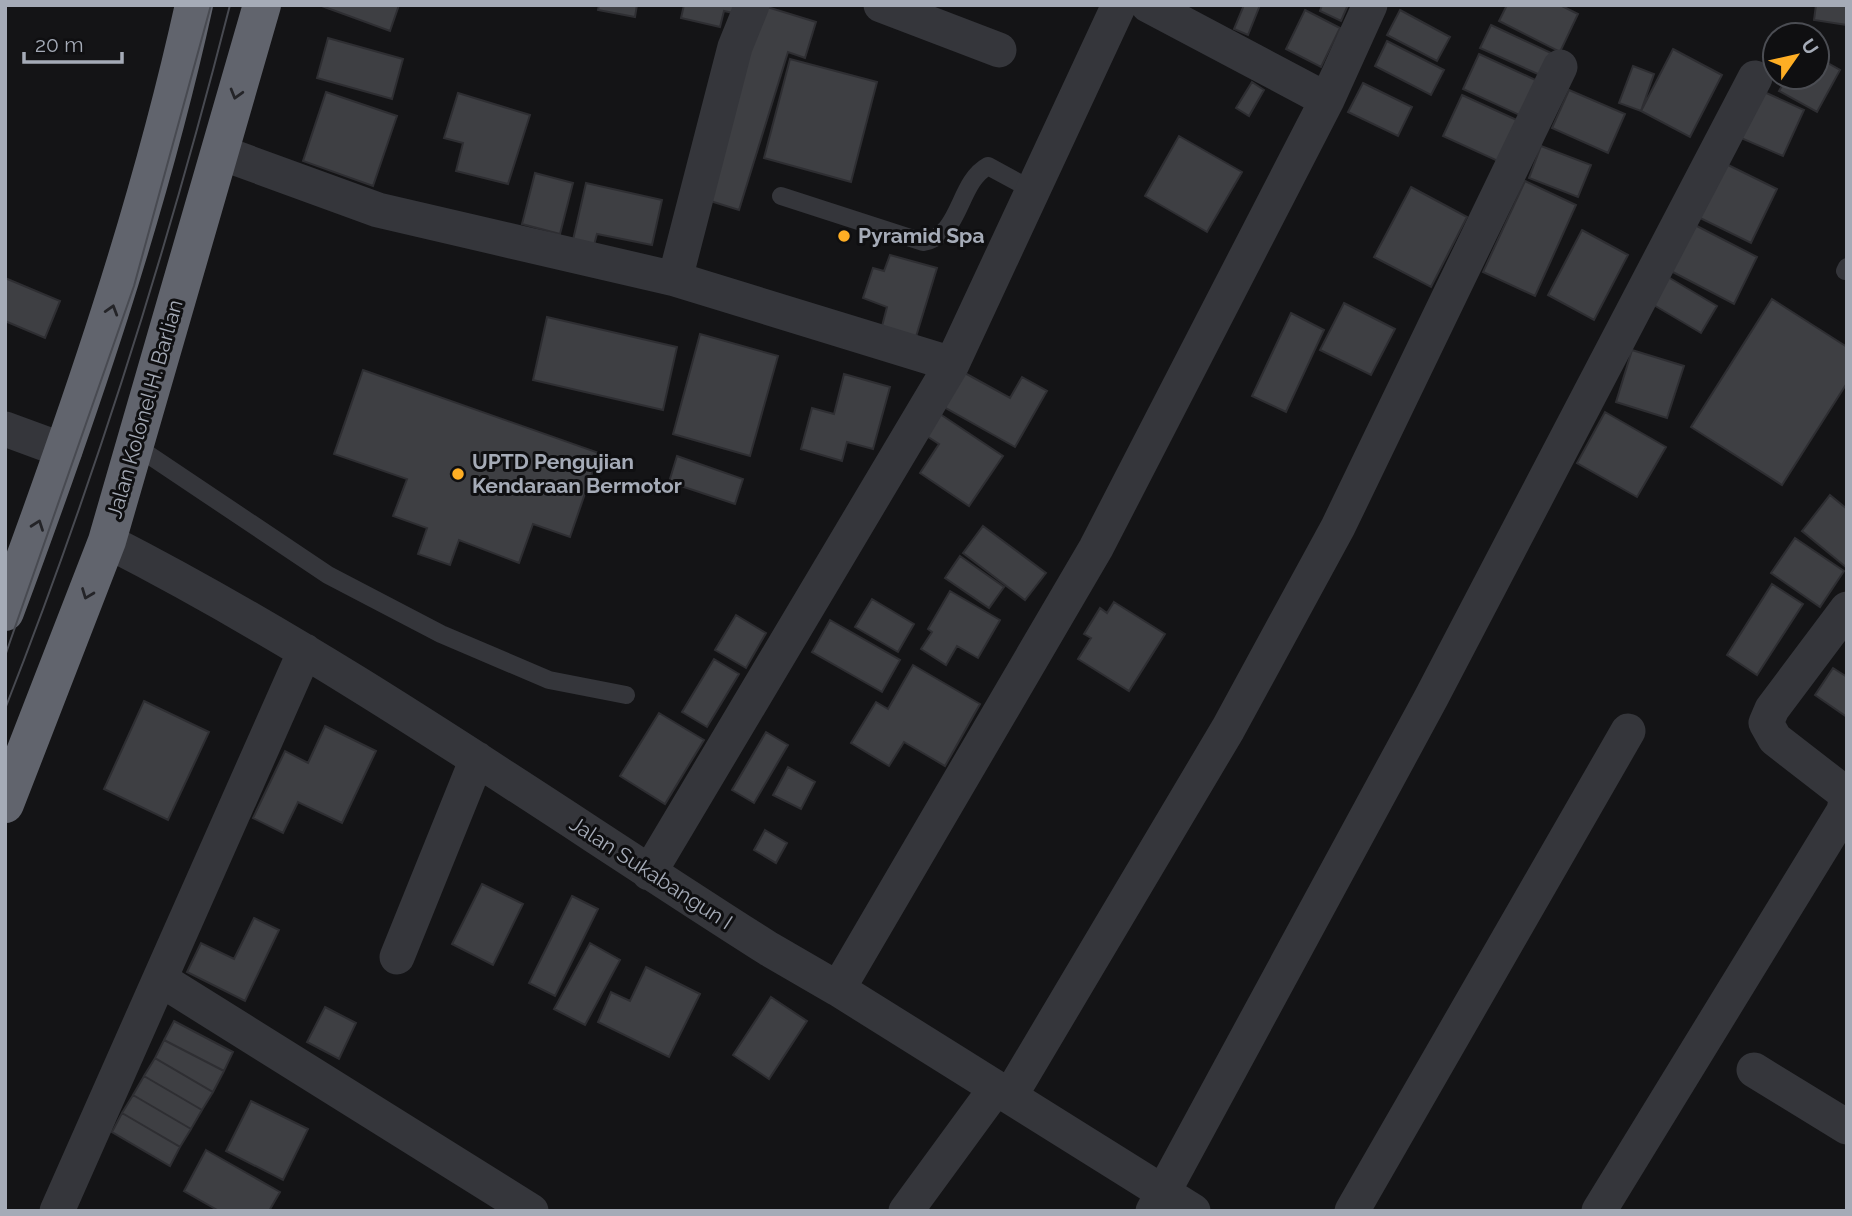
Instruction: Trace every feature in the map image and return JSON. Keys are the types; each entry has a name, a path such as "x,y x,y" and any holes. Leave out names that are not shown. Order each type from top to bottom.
{"highway":[{"path":"5,612 102,344 169,119 194,5"},
{"name":"Jalan Kolonel H. Barlian","path":"5,804 107,541 262,5"}],"street":[{"path":"675,279 735,47 752,5"},
{"path":"881,5 999,50"},
{"path":"649,873 952,363 1119,5"},
{"path":"1149,5 1327,100"},
{"path":"838,989 1096,548 1327,100 1370,5"},
{"path":"906,1211 1003,1092 1228,729 1338,527 1560,67"},
{"path":"1157,1202 1424,710 1755,78"},
{"path":"219,152 379,210 675,279 952,363"},
{"path":"5,429 65,451"},
{"name":"Jalan Sukabangun I","path":"107,541 174,575 305,651 477,759 649,873 1003,1092 1157,1202 1193,1211"},
{"path":"1599,1211 1844,811 1846,799 1842,790 1784,747 1768,732 1766,723 1772,709 1847,609"},
{"path":"57,1211 305,651"},
{"path":"1352,1211 1628,731"},
{"path":"397,957 477,759"},
{"path":"160,979 531,1211"},
{"path":"1754,1070 1847,1127"}],"lane":[{"path":"781,196 923,242 942,235 978,174 988,166 1032,190"},
{"path":"134,445 328,575 441,634 549,680 626,695"}],"building":[{"path":"319,5 399,5 390,31"},
{"path":"599,5 637,5 635,17 598,10"},
{"path":"684,5 735,5 733,13 724,11 720,27 681,18"},
{"path":"1244,5 1260,5 1248,35 1234,29"},
{"path":"1322,5 1348,5 1341,21 1320,11"},
{"path":"1507,5 1560,5 1578,14 1560,52 1499,21"},
{"path":"1816,5 1847,5 1847,25 1814,20"},
{"path":"764,6 816,22 805,58 788,52 739,210 704,199"},
{"path":"1305,10 1340,28 1321,67 1286,49"},
{"path":"1400,10 1450,37 1437,61 1387,35"},
{"path":"1491,25 1551,53 1540,75 1480,48"},
{"path":"328,38 403,59 392,99 317,78"},
{"path":"1387,41 1444,70 1431,95 1375,66"},
{"path":"1673,49 1722,75 1690,137 1641,111"},
{"path":"1479,54 1542,83 1526,118 1463,89"},
{"path":"790,59 877,82 851,182 764,158"},
{"path":"1831,65 1840,70 1831,86"},
{"path":"1633,66 1654,74 1641,111 1619,103"},
{"path":"1252,82 1264,90 1249,116 1236,108"},
{"path":"1363,83 1412,107 1398,136 1348,112"},
{"path":"1569,90 1625,114 1608,153 1552,128"},
{"path":"1762,91 1804,110 1783,156 1741,138"},
{"path":"1779,91 1828,91 1817,112"},
{"path":"326,92 397,116 373,186 303,161"},
{"path":"458,93 530,115 508,184 456,171 463,143 444,138"},
{"path":"1462,95 1519,121 1500,162 1443,136"},
{"path":"1179,136 1242,172 1207,232 1145,196"},
{"path":"1541,146 1591,165 1578,197 1529,178"},
{"path":"1720,161 1777,189 1751,243 1694,215"},
{"path":"535,173 573,183 560,234 522,224"},
{"path":"1525,181 1576,205 1535,296 1483,272"},
{"path":"586,183 662,200 652,245 597,234 594,245 573,240"},
{"path":"1411,187 1467,217 1431,287 1374,257"},
{"path":"1691,223 1757,257 1734,304 1667,269"},
{"path":"1582,230 1628,255 1594,320 1548,295"},
{"path":"890,255 937,268 915,340 881,330 887,307 863,298 873,268 884,271"},
{"path":"1668,277 1717,306 1701,333 1652,304"},
{"path":"5,278 60,301 45,338 5,321"},
{"path":"1772,299 1847,347 1847,383 1782,485 1691,427"},
{"path":"1344,303 1395,329 1371,375 1320,350"},
{"path":"1291,313 1324,330 1286,412 1252,396"},
{"path":"547,317 677,347 663,410 533,380"},
{"path":"700,334 778,356 750,456 673,434"},
{"path":"1632,350 1684,366 1667,418 1616,402"},
{"path":"363,370 599,453 570,537 533,524 519,563 459,540 450,565 418,554 427,528 393,516 407,479 334,454"},
{"path":"963,372 1010,398 1022,377 1047,391 1015,447 944,407"},
{"path":"844,374 890,387 873,449 847,442 842,461 801,449 812,408 834,414"},
{"path":"937,412 1003,456 969,506 920,473 939,444 922,433"},
{"path":"1605,412 1666,447 1637,497 1577,463"},
{"path":"677,456 743,479 735,504 669,482"},
{"path":"1830,495 1847,509 1847,568 1802,531"},
{"path":"983,526 1046,573 1025,600 963,553"},
{"path":"1795,538 1844,571 1820,607 1771,573"},
{"path":"960,556 1004,587 989,608 945,578"},
{"path":"1772,584 1803,604 1757,675 1727,655"},
{"path":"950,591 1000,620 978,658 957,646 946,665 921,649 932,632 928,629"},
{"path":"872,599 914,624 898,652 855,627"},
{"path":"1114,602 1165,634 1129,691 1078,659 1091,638 1084,634 1100,608 1107,613"},
{"path":"736,615 766,633 746,668 715,650"},
{"path":"830,620 900,660 882,692 812,652"},
{"path":"714,659 739,674 707,727 682,712"},
{"path":"913,665 980,704 945,766 904,742 889,766 851,743 876,702 888,709"},
{"path":"1833,668 1847,677 1847,717 1815,695"},
{"path":"144,701 209,732 168,820 104,789"},
{"path":"659,713 704,740 665,804 620,776"},
{"path":"325,726 376,751 342,823 298,802 283,833 253,818 285,751 308,763"},
{"path":"766,732 788,745 754,803 732,790"},
{"path":"788,767 815,782 801,809 773,795"},
{"path":"765,830 787,843 776,863 754,850"},
{"path":"482,884 523,904 493,965 452,944"},
{"path":"572,896 598,909 555,996 529,983"},
{"path":"254,918 279,930 245,1001 187,972 201,943 234,959"},
{"path":"590,943 620,960 585,1025 554,1009"},
{"path":"646,967 700,994 669,1057 598,1022 611,992 630,1001"},
{"path":"771,997 807,1021 769,1079 733,1055"},
{"path":"325,1007 356,1023 339,1059 307,1042"},
{"path":"174,1021 233,1052 224,1071 164,1040"},
{"path":"164,1040 224,1071 213,1092 155,1058"},
{"path":"155,1058 213,1092 202,1110 144,1076"},
{"path":"144,1076 202,1110 191,1129 133,1095"},
{"path":"133,1095 191,1129 180,1147 122,1113"},
{"path":"251,1101 308,1129 283,1180 226,1151"},
{"path":"122,1113 180,1147 170,1166 112,1132"},
{"path":"206,1150 280,1192 269,1211 219,1211 184,1191"}],"tram line":[{"path":"5,656 134,286 211,5"},
{"path":"5,709 100,449 182,184 230,5"}],"place":[{"name":"Pyramid Spa","path":"844,236"},
{"name":"UPTD Pengujian Kendaraan Bermotor","path":"458,474"}]}
